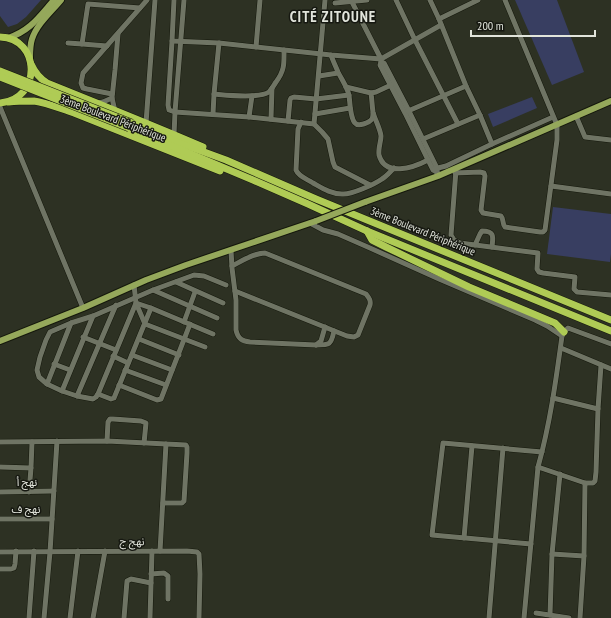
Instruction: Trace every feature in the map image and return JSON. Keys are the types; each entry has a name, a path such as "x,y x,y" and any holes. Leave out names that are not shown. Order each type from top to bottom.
{"highway":[{"name":"3ème Boulevard Périphérique","path":"2,37 12,39 24,48 34,70 40,79 47,83 207,149 226,160"},
{"path":"9,102 17,98 25,90 29,83 32,74 31,61"},
{"path":"0,71 130,126"},
{"path":"0,77 130,126"},
{"name":"3ème Boulevard Périphérique","path":"0,103 26,101 50,105 74,113 212,168 234,176 252,180"},
{"name":"3ème Boulevard Périphérique","path":"130,126 226,160 316,199 611,320"},
{"name":"3ème Boulevard Périphérique","path":"130,126 367,231 611,331"},
{"path":"367,231 372,240 469,287 554,323 565,332"}],"main road":[{"path":"2,37 19,34 26,30 54,0"},
{"path":"31,61 31,44 37,30 62,0"},
{"path":"0,341 186,265 313,222 365,202 436,171 456,170 611,101"}],"street":[{"path":"112,96 82,88 83,73 147,0"},
{"path":"146,123 155,0"},
{"path":"174,0 168,105 169,110 175,112 249,117 314,124 328,140 335,167 370,185"},
{"path":"174,135 184,0"},
{"path":"256,47 260,0"},
{"path":"314,124 325,0"},
{"path":"335,3 367,0"},
{"path":"396,0 458,124"},
{"path":"430,0 492,144"},
{"path":"439,19 478,0"},
{"path":"505,0 557,125 557,140 545,230 540,232 507,228 504,226 501,216 483,213 481,210 484,174 480,172 456,170 451,235 454,240 460,243 538,253 537,269 539,272 575,278 574,289 577,292 611,295"},
{"path":"352,1 381,60 384,63 428,160 436,171"},
{"path":"82,44 88,4 140,8"},
{"path":"172,41 218,43 381,60 441,25"},
{"path":"115,111 112,96 118,34"},
{"path":"212,114 218,43"},
{"path":"68,44 107,46"},
{"path":"214,94 252,96 268,92 280,77 284,65 284,50"},
{"path":"331,55 349,95 350,108 354,122 356,124 368,122 372,119 373,113"},
{"path":"381,60 380,65 423,139 436,171"},
{"path":"319,76 338,73"},
{"path":"346,87 371,93 391,85"},
{"path":"407,112 466,86"},
{"path":"271,119 272,88"},
{"path":"371,93 373,113 381,137 379,154 382,162 394,168 404,168 415,167 428,160"},
{"path":"288,121 291,98 316,99 349,95"},
{"path":"98,103 107,100 112,96"},
{"path":"249,117 252,96"},
{"path":"0,107 83,308"},
{"path":"315,114 350,108"},
{"path":"423,139 480,115"},
{"path":"576,116 585,137 611,140"},
{"path":"436,171 553,117"},
{"path":"301,122 298,129 297,173 303,178 326,190 338,194 348,194 382,180 394,168"},
{"path":"551,186 611,194"},
{"path":"313,222 323,230 338,234 547,326 611,344"},
{"path":"475,245 482,231 491,233 493,236 492,247"},
{"path":"231,250 235,291 236,330 239,339 250,342 316,346 330,343 334,330"},
{"path":"232,266 260,253 264,253 366,294 369,298 370,305 358,334 354,337 347,336 235,291"},
{"path":"135,301 96,397 92,399 76,396 47,384 39,377 37,370 40,357 50,332 93,316 116,305 135,301 153,290 194,275 204,276 226,285"},
{"path":"176,282 223,303"},
{"path":"134,286 135,301 145,324 205,347"},
{"path":"153,290 217,318"},
{"path":"184,322 196,292"},
{"path":"135,301 213,334"},
{"path":"76,396 116,305"},
{"path":"98,394 113,399 151,308"},
{"path":"62,391 83,337 93,316"},
{"path":"47,384 71,323"},
{"path":"119,385 158,400 161,399 190,324"},
{"path":"316,346 321,341 325,327"},
{"path":"524,618 538,467 565,332"},
{"path":"83,337 116,350"},
{"path":"139,339 179,355"},
{"path":"561,348 611,369"},
{"path":"132,355 172,370"},
{"path":"113,356 128,363"},
{"path":"54,364 70,370"},
{"path":"538,467 585,483 593,483 596,480 601,364"},
{"path":"125,370 166,385"},
{"path":"553,398 598,409"},
{"path":"107,442 108,422 110,419 113,419 141,421 146,423 144,443"},
{"path":"0,442 185,444 187,445 185,500 182,503 162,503"},
{"path":"29,492 32,442"},
{"path":"44,618 57,442"},
{"path":"531,544 432,535 442,443 542,452"},
{"path":"160,551 166,444"},
{"path":"464,538 472,446"},
{"path":"489,618 503,448"},
{"path":"0,468 31,468"},
{"path":"550,615 552,554 560,474"},
{"path":"580,618 584,556 585,483"},
{"name":"نهج أ","path":"0,492 54,491"},
{"name":"نهج ف","path":"0,519 52,519"},
{"path":"0,569 14,568 16,551"},
{"path":"29,618 34,551"},
{"path":"70,618 78,551"},
{"path":"92,618 105,551"},
{"path":"150,618 152,551"},
{"name":"نهج ج","path":"0,552 197,552 199,554 200,574 199,618"},
{"path":"552,554 584,556"},
{"path":"151,574 164,573 168,576 168,599"},
{"path":"124,618 128,581 131,579 151,583"},
{"path":"536,613 569,618"}],"shaded area":[{"path":"0,0 41,0 26,17 17,24 8,27 0,16"},
{"path":"515,0 557,0 584,72 552,85"},
{"path":"532,97 537,108 493,127 488,114"},
{"path":"553,207 611,214 610,262 547,254"}],"district":[{"name":"CITÉ ZITOUNE","path":"333,16"}]}
